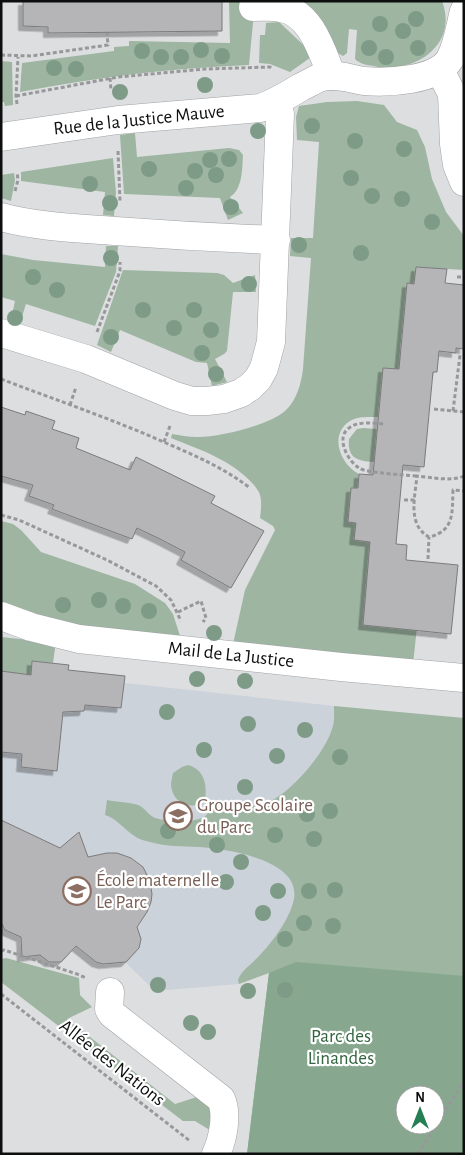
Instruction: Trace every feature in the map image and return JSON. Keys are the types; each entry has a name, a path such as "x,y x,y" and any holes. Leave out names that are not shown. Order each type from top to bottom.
{"street":[{"path":"253,7 282,8 293,12 313,31 332,76"},
{"path":"462,26 450,59 440,70 452,94 454,144 457,165 464,182"},
{"name":"Rue de la Justice Mauve","path":"1,137 114,120 260,108 276,102 322,76 378,82 417,77 440,70"},
{"path":"1,333 86,359 175,396 192,401 224,399 250,387 258,379 264,368 271,342 280,114 276,102"},
{"path":"1,217 29,224 120,232 276,240"},
{"name":"Mail de La Justice","path":"1,616 79,639 464,678"},
{"path":"110,992 109,1009 112,1014 221,1100 224,1106 224,1113 219,1148 216,1154"}],"path":[{"path":"1,55 18,57 108,45 107,33"},
{"path":"18,57 16,96 110,78 205,69 270,67 276,70"},
{"path":"70,405 120,271 121,193 110,78"},
{"path":"457,277 464,277"},
{"path":"454,411 460,355"},
{"path":"1,379 150,436 209,462 234,475 250,488"},
{"path":"434,409 464,412"},
{"path":"383,424 357,424 345,432 343,439 345,452 350,461 360,470 450,478 464,476"},
{"path":"417,476 414,515 422,533 429,537 440,534 448,528 451,520 454,490 464,490"},
{"path":"404,500 415,500"},
{"path":"1,515 18,520 108,560 156,586 171,600 184,629"},
{"path":"428,559 429,537"},
{"path":"178,612 201,601 206,618 200,624"},
{"path":"1,951 4,950 77,974 110,992"},
{"name":"Allée des Nations","path":"1,994 191,1142"},
{"path":"418,1154 464,1081"}],"shaded area":[{"name":"Groupe Scolaire du Parc","path":"32,661 69,665 68,677 98,680 99,673 125,676 125,683 362,709 344,944 239,984 155,991 125,962 118,963 76,936 66,956 59,962 49,962 41,953 29,956 22,950 21,945 24,939 11,932 13,927 1,922 1,671"}],"green space":[{"path":"229,1 255,1 249,65 191,68 134,74 20,92 22,63 114,51 114,47 129,46 129,41 230,43"},
{"path":"303,1 442,1 446,17 444,31 438,44 429,54 417,61 403,66 388,68 368,65 355,59 357,30 349,29 347,53 343,56 331,45 314,14"},
{"path":"279,22 314,55 290,72 270,64 259,63 260,35 265,35 266,23"},
{"path":"1,61 12,62 13,105 5,106 4,102 1,102"},
{"path":"357,101 384,105 397,122 417,130 425,147 432,179 446,212 464,236 464,270 416,267 414,284 407,283 400,352 407,370 383,368 378,417 353,419 343,427 338,442 342,457 359,474 358,488 351,488 348,522 356,523 355,540 378,542 369,560 363,625 400,629 417,627 413,664 233,644 245,590 275,530 273,526 260,518 260,494 245,476 226,462 171,438 172,434 205,437 256,426 285,411 295,397 300,386 303,369 311,258 290,256 291,238 313,238 319,142 297,140 296,117 299,106 327,102"},
{"path":"135,133 137,157 229,148 239,150 243,155 240,184 230,197 243,213 228,220 220,198 124,194 120,135"},
{"path":"113,158 116,193 114,216 103,215 105,192 21,181 21,172"},
{"path":"14,173 15,180 11,201 1,198 1,175"},
{"path":"106,246 118,246 116,272 95,326 26,304 19,326 10,324 15,301 1,297 1,254 33,260 105,267"},
{"path":"123,270 217,273 224,275 233,283 255,275 256,292 233,292 227,351 215,359 227,382 212,386 207,363 196,362 120,330 111,352 97,345"},
{"path":"357,429 377,429 374,462 363,461 354,457 350,450 349,439"},
{"path":"1,521 13,524 21,530 41,552 135,584 165,603 173,614 181,639 76,629 1,602"},
{"path":"1,637 39,641 55,648 53,663 32,661 31,675 1,671"},
{"path":"334,706 464,718 464,1154 247,1154 269,973 239,984 238,980 244,970 269,945 285,922 294,899 293,886 286,875 260,859 227,850 156,844 139,839 105,815 107,800 138,805 158,819 178,821 204,817 209,812 214,801 252,806 264,804 284,792 305,772 322,750 334,720"},
{"path":"188,765 199,771 204,780 205,802 200,804 190,805 181,802 172,790 173,773"},
{"path":"6,958 79,978 80,995 92,1007 67,1019 175,1104 203,1095 212,1102 213,1132 195,1121 183,1121 1,982 1,959"},
{"name":"Parc des Linandes","path":"296,962 464,976 464,1154 247,1154 269,973"}],"building":[{"path":"23,1 222,1 222,31 48,33 48,27 23,26"},
{"path":"416,267 447,269 445,283 464,285 464,349 456,348 456,353 439,351 437,372 433,372 424,467 403,465 396,544 407,545 406,560 458,565 451,634 363,625 370,542 354,540 356,523 348,522 351,488 358,488 359,474 373,475 383,368 399,369 407,283 414,284"},
{"path":"1,407 25,415 26,411 55,421 52,429 79,438 76,448 130,470 136,457 215,496 211,503 264,531 231,588 181,560 185,552 160,539 137,528 132,539 52,509 54,505 29,496 33,485 1,476"},
{"path":"32,661 69,665 68,670 125,676 121,708 85,705 84,711 63,712 57,771 21,767 22,754 1,752 1,671 31,675"},
{"name":"École maternelle Le Parc","path":"1,820 60,848 79,832 88,857 117,853 131,858 143,867 150,881 151,902 137,927 141,939 139,948 126,962 103,964 96,962 76,946 61,962 49,962 40,955 22,957 21,937 5,930 1,922"}],"place":[{"name":"Groupe Scolaire du Parc","path":"178,816"},
{"name":"École maternelle Le Parc","path":"77,891"}]}
